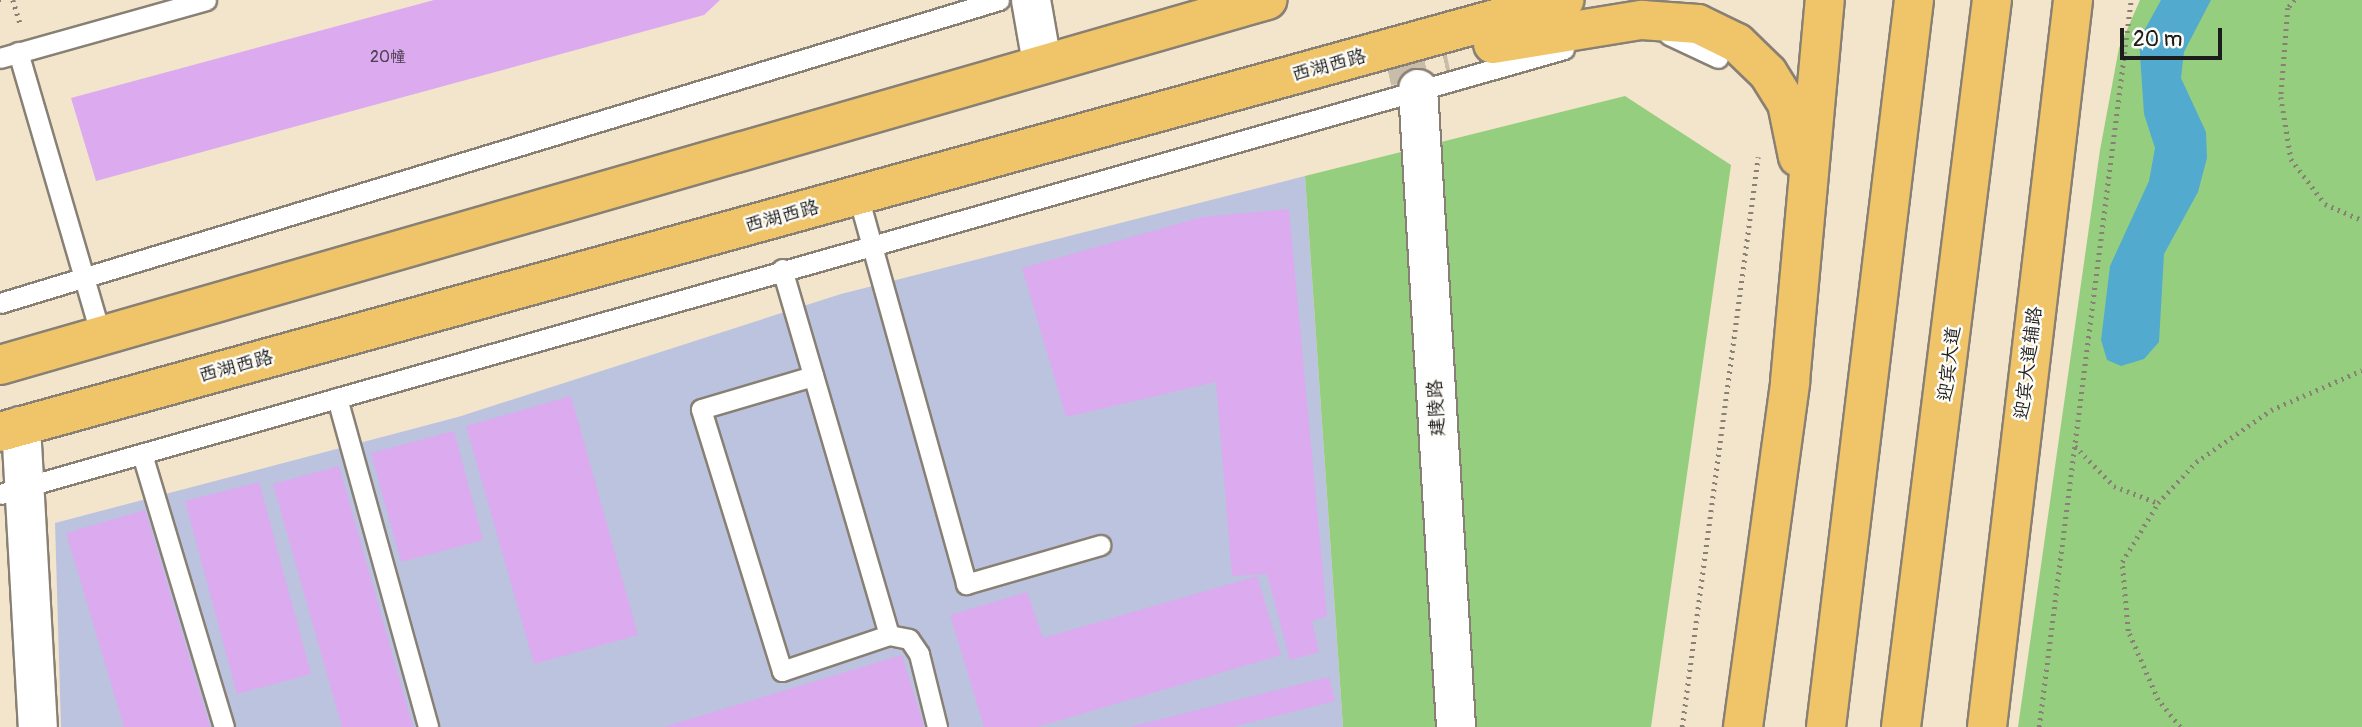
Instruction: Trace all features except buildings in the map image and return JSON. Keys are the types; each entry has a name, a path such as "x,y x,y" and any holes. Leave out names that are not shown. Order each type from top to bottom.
{"main road":[{"path":"1218,13 1257,0"},
{"path":"0,365 1267,0"},
{"name":"西湖西路","path":"10,429 1564,0"},
{"path":"1743,727 1790,382 1825,0"},
{"path":"1826,727 1903,121 1914,0"},
{"name":"迎宾大道","path":"1901,727 1981,114 1992,0"},
{"name":"迎宾大道辅路","path":"1987,727 2073,0"},
{"path":"2058,131 2090,0"},
{"path":"1447,54 1642,20 1698,24 1737,43 1781,93 1806,200"},
{"path":"1078,135 1387,67"}],"street":[{"path":"1031,0 1042,63"},
{"name":"建陵路","path":"1418,89 1456,727"},
{"path":"10,429 12,491 38,727"}],"lane":[{"path":"101,336 85,277 9,55 206,0"},
{"path":"0,303 999,0"},
{"path":"12,491 872,243 1625,33 1678,35 1718,58"},
{"path":"858,196 966,584 1100,545"},
{"path":"782,269 889,635"},
{"path":"813,376 701,409 782,671 889,635 909,639 919,654 937,727"},
{"path":"337,398 428,727"},
{"path":"142,454 224,727"}],"path":[{"path":"2039,727 2131,0"},
{"path":"2295,0 2288,8 2281,97 2291,159 2325,204 2362,220"},
{"path":"1682,727 1757,148"},
{"path":"2180,727 2158,700 2128,631 2122,562 2158,503 2196,462 2271,410 2362,370"},
{"path":"2075,446 2114,486 2158,503"}],"shaded area":[{"path":"1305,176 1343,727 61,727 55,523 458,417 841,294"}],"green space":[{"path":"2140,0 2362,0 2362,727 2018,727 2100,150 2119,48"},
{"path":"1625,96 1731,165 1651,727 1343,727 1305,176"}],"water":[{"path":"2161,0 2211,0 2184,52 2181,78 2206,132 2207,158 2198,192 2164,254 2159,342 2144,359 2121,366 2107,360 2101,340 2110,266 2149,181 2155,148 2144,114 2139,40"}],"tunnel":[{"path":"1387,67 1447,54"}]}
